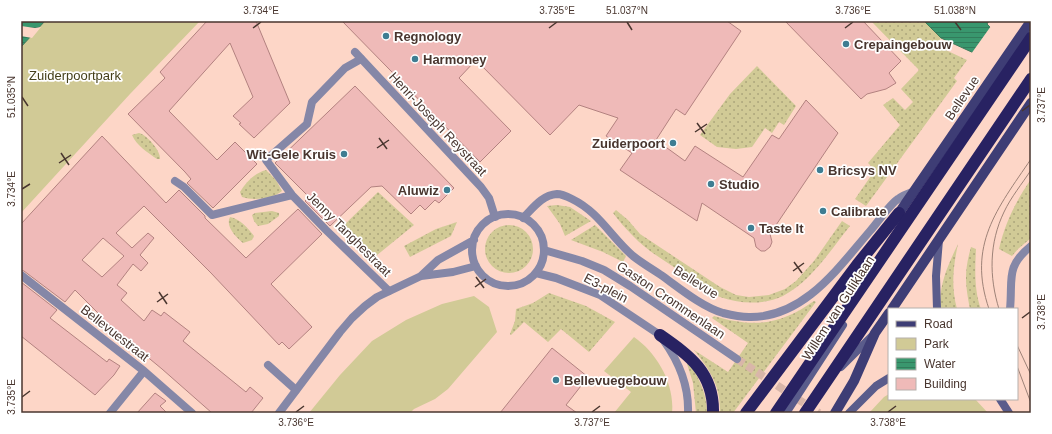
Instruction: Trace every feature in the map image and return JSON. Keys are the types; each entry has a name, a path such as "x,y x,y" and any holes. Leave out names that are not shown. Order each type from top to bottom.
{"highway":[{"path":"776,413 1031,38"},
{"path":"805,413 1031,79"},
{"path":"746,413 857,265 899,214"},
{"path":"660,335 682,350 695,362 705,376 714,405 713,413"}],"main road":[{"name":"Bellevue","path":"899,214 974,102 1031,21"},
{"path":"893,308 1031,103"},
{"name":"Willem van Guliklaan","path":"786,413 899,238 899,214"},
{"path":"937,308 936,276 939,239"},
{"path":"809,413 836,372 875,333 888,314"},
{"path":"835,413 854,381 875,333"},
{"path":"849,413 876,386 888,379"},
{"path":"1001,400 1009,413"}],"street":[{"name":"Henri-Joseph Reystraat","path":"355,52 481,187 489,198 495,217"},
{"name":"Jenny Tanghestraat","path":"361,59 345,68 312,102 306,124 266,160 292,195 389,291"},
{"name":"Jenny Tanghestraat","path":"175,181 184,186 212,214 292,195"},
{"name":"Bellevue","path":"523,218 537,202 542,199 558,194 568,197 583,204 597,216 622,245 634,256 704,305 721,312 749,318 769,316 791,308 812,295 898,199 915,190"},
{"path":"511,215 523,218 532,223 543,240 544,250 540,266 536,274 519,285 501,286 490,282 482,275 476,266 472,248 474,240 482,226 495,217 511,215"},
{"path":"421,276 438,260 474,240"},
{"path":"336,253 343,246"},
{"path":"1010,308 1011,277 1014,265 1020,255 1031,246"},
{"name":"Gaston Crommenlaan","path":"544,250 582,261 604,270 737,359"},
{"path":"279,413 352,318 377,297 421,276 453,272 476,266"},
{"name":"E3-plein","path":"536,274 556,278 600,295 660,335"},
{"name":"Bellevuestraat","path":"21,275 144,371 192,413"},
{"path":"660,335 676,360 683,377 687,394 688,413"},
{"path":"268,365 296,390"},
{"path":"110,413 144,371"}],"green space":[{"name":"Zuiderpoortpark","path":"45,21 200,21 130,94 21,213 21,47"},
{"path":"871,21 924,21 941,38 935,45 967,60 954,78 957,81 866,206 855,199 875,170 868,163 900,125 883,105 893,98 905,110 913,102 901,89 919,70"},
{"path":"757,66 796,106 784,125 779,122 772,133 765,128 752,147 736,149 717,147 700,135 730,94"},
{"path":"139,133 153,144 160,156 160,159 157,159 143,148 132,135"},
{"path":"266,170 276,180 282,191 274,196 263,198 252,199 242,197 240,192 248,181 258,173"},
{"path":"1031,179 1031,238 1012,256 999,249 1004,230 1012,212"},
{"path":"378,192 414,225 371,260 341,228"},
{"path":"557,205 570,207 591,221 565,236 560,224 547,206"},
{"path":"616,210 628,220 640,234 720,287 736,295 749,297 769,295 785,289 796,281 814,261 842,221 850,226 820,265 793,290 783,296 768,301 744,302 727,299 711,293 652,252 639,242 620,222 613,213"},
{"path":"272,211 279,213 279,216 268,224 258,226 254,221 252,215 255,213"},
{"path":"230,217 246,227 254,236 252,240 243,243 237,238 230,228"},
{"path":"457,222 451,236 410,257 404,246 436,229"},
{"path":"504,225 514,225 526,232 533,244 533,254 526,266 514,273 504,273 496,269 489,262 485,254 485,244 489,236 496,229"},
{"path":"595,225 626,256 623,262 603,252 571,240"},
{"path":"958,244 953,277 957,308 941,308 940,300 942,284 947,268"},
{"path":"971,247 976,249 976,287 981,308 970,308 966,285 967,264"},
{"path":"549,293 586,306 615,322 589,352 561,329 548,342 524,322 511,335 510,334 515,321 516,309 533,303"},
{"path":"474,296 489,307 497,332 448,389 435,399 414,409 410,413 309,413 340,375 372,341 406,320 442,304"},
{"path":"814,301 816,302 733,413 720,413 719,395 716,386 710,372 694,350 728,372 748,343 712,318 714,316 742,322 766,322 790,315"},
{"path":"634,337 650,352 663,370 671,391 672,413 614,413 631,392 604,371"},
{"path":"689,362 704,393 707,413 696,413 693,383 687,364"},
{"path":"888,395 888,400 976,400 988,413 869,413"}],"water":[{"path":"21,21 45,21 21,47"},
{"path":"924,21 989,21 987,24 1031,70 976,54 941,38"}],"pier":[{"path":"21,26 35,28 41,27 32,38 21,36"},
{"path":"991,26 1031,67 1031,107 971,54"}],"building":[{"path":"207,21 256,21 290,103 254,138 239,124 241,123 233,116 253,97 230,43 169,111 217,160 235,142 257,164 213,208 187,183 191,179 185,172 128,114 165,78 160,72"},
{"path":"342,21 727,21 741,31 685,115 676,109 656,140 685,161 695,146 743,177 772,135 779,139 806,100 838,133 770,234 772,242 770,247 765,251 761,251 756,247 754,238 702,203 697,221 620,170 632,153 606,136 618,118 579,105 550,135 476,60 459,78 511,131 480,162"},
{"name":"Crepaingebouw","path":"785,21 863,21 901,61 889,73 896,83 886,89 867,94 861,99"},
{"name":"Wit-Gele Kruis","path":"355,86 454,188 439,203 435,200 425,210 420,205 411,214 382,186 371,187 330,226 305,201 309,197 275,163"},
{"path":"102,136 166,203 179,190 246,258 298,209 322,234 271,284 312,327 289,349 282,342 279,345 211,273 144,206 116,233 132,248 148,233 154,238 140,255 148,263 141,271 133,264 117,285 127,293 121,300 144,321 152,310 161,316 164,312 190,332 183,341 246,392 250,387 263,398 251,413 212,413 98,316 99,314 75,290 65,302 21,270 21,224","holes":["103,238 124,256 102,277 82,260"]},
{"path":"21,282 57,310 50,318 107,362 109,359 120,366 114,375 95,395 21,336"},
{"name":"Bellevuegebouw","path":"552,348 588,377 566,405 577,413 500,413"},
{"path":"155,393 166,401 160,406 167,413 137,413"}],"tunnel":[{"path":"737,359 819,413"}],"tram line":[{"path":"989,308 983,286 982,266 984,247 989,229 1007,195 1031,159"},
{"path":"999,308 993,285 992,272 995,236 1007,206 1031,170"},
{"path":"1018,347 1031,375"},
{"path":"1018,369 1031,403"}],"place":[{"name":"Regnology","path":"386,36"},
{"name":"Crepaingebouw","path":"846,44"},
{"name":"Harmoney","path":"415,59"},
{"name":"Zuiderpoort","path":"673,143"},
{"name":"Wit-Gele Kruis","path":"344,154"},
{"name":"Bricsys NV","path":"820,170"},
{"name":"Studio","path":"711,184"},
{"name":"Aluwiz","path":"447,190"},
{"name":"Calibrate","path":"823,211"},
{"name":"Taste It","path":"751,228"},
{"name":"Bellevuegebouw","path":"556,380"}]}
